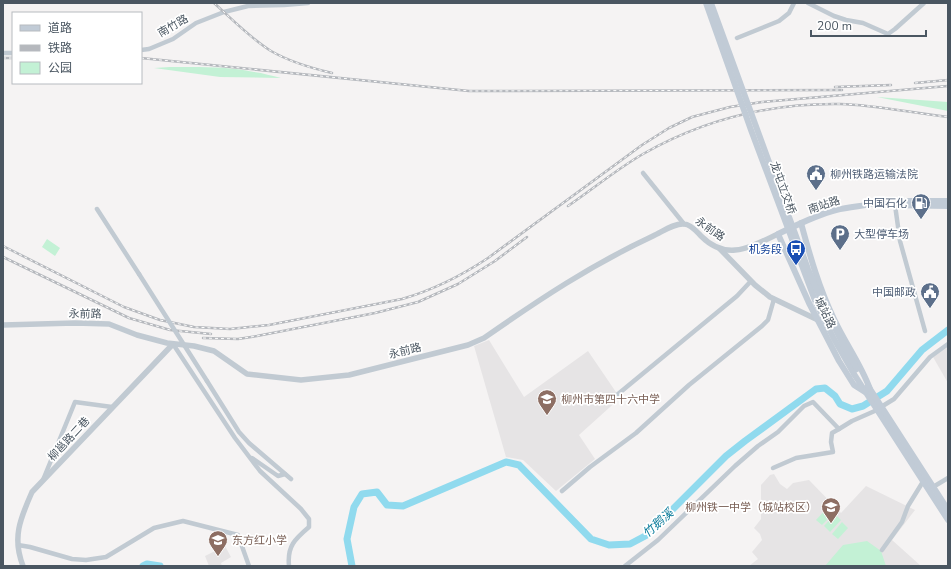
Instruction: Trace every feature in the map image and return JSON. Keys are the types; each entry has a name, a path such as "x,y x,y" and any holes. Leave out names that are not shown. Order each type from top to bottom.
{"main road":[{"name":"龙屯立交桥","path":"706,3 751,130 814,297 834,339 856,371"},
{"name":"龙屯立交桥","path":"711,3 808,269 821,301 856,371"},
{"name":"南站路","path":"778,234 801,223 835,210 858,205 885,201 948,201"},
{"name":"南站路","path":"877,203 885,205 948,206"},
{"name":"城站路","path":"801,223 811,262 824,298 841,333 864,372 868,392"},
{"name":"城站路","path":"778,234 818,320 854,385 868,392"},
{"name":"城站路","path":"856,371 925,480 948,520"},
{"name":"城站路","path":"925,480 933,487 948,510"}],"street":[{"name":"南竹路","path":"142,50 149,49 173,39 196,23 230,11 248,6 308,3"},
{"path":"737,38 779,21 788,13 794,3"},
{"path":"808,3 834,16 863,24 888,34 924,3"},
{"path":"643,174 684,224"},
{"path":"894,205 900,241 925,331"},
{"path":"97,209 240,432 249,443 291,479"},
{"name":"永前路","path":"3,325 75,323 109,324 137,335 173,344 194,346 214,351 247,374 301,380 349,375 468,345 484,338 578,275 620,251 673,227 684,224 692,227 705,240 720,249 732,252 743,249 778,234"},
{"path":"720,249 751,281 774,298 818,320"},
{"path":"612,399 736,296 751,281"},
{"path":"562,491 590,467 636,433 688,385 762,326 768,320 774,298"},
{"path":"173,344 235,438 260,471 301,509 309,520 309,527 295,540 290,550 288,557 289,566"},
{"name":"柳邕路二巷","path":"23,566 18,554 17,536 24,511 32,492 173,344"},
{"path":"773,468 796,458 833,452 831,442 832,433 894,399 930,357 948,344"},
{"path":"42,482 76,402 112,407"},
{"path":"625,566 658,540 735,466 758,446 778,432 804,406 813,402 839,429"},
{"path":"248,455 278,476 285,474"},
{"path":"933,487 948,478"},
{"path":"882,550 902,522 908,506 925,480"},
{"path":"18,545 72,559 86,560 106,556 154,528 183,521 238,536 249,566"}],"shaded area":[{"name":"柳州市第四十六中学","path":"489,340 524,397 588,351 620,398 579,435 595,459 556,491 523,460 506,457 474,346"},
{"path":"948,347 948,383 933,357"},
{"name":"柳州铁一中学（城站校区）","path":"774,474 780,484 787,489 793,483 809,480 841,513 866,486 915,510 892,540 921,566 749,566 758,559 752,552 762,540 760,534 754,528 761,519 761,485 770,475"},
{"name":"东方红小学","path":"225,546 231,557 221,563 222,566 209,566 205,556"}],"green space":[{"path":"212,67 233,69 261,73 281,78 220,77 154,68"},
{"path":"877,97 948,102 948,111"},
{"path":"47,239 60,248 55,256 42,247"},
{"path":"827,508 833,514 822,525 816,520"},
{"path":"835,514 841,520 830,532 824,526"},
{"path":"842,522 848,528 838,539 832,534"},
{"path":"867,541 881,551 886,566 825,566 843,545"}],"waterway":[{"name":"竹鹅溪","path":"352,566 347,539 354,507 362,494 377,492 387,505 403,506 506,462 519,465 591,539 609,545 630,544 647,535 726,456 816,389 825,388 835,396 840,404 852,409 863,406 887,391 922,350 948,330"},
{"name":"竹鹅溪","path":"143,566 147,564 160,566"}],"railway":[{"path":"214,3 248,34 271,51 301,64 332,73"},
{"path":"3,58 12,58"},
{"path":"142,58 469,91 842,90"},
{"path":"915,83 948,80"},
{"path":"835,87 891,85"},
{"path":"3,246 124,307 160,320 194,327 230,329 269,325 402,299 446,282 468,271 488,258 642,145 669,128 692,117 730,107 762,102 948,86"},
{"path":"568,206 633,160 666,142 714,123 763,110 814,104 840,104 880,107 948,117"},
{"path":"203,338 238,339 257,336 375,313 418,302 458,284 495,261 527,237"},
{"path":"3,257 129,318 170,330 211,334"}],"place":[{"name":"柳州铁路运输法院","path":"816,191"},
{"name":"中国石化","path":"921,220"},
{"name":"大型停车场","path":"840,251"},
{"name":"机务段","path":"796,266"},
{"name":"中国邮政","path":"930,309"},
{"name":"柳州市第四十六中学","path":"547,416"},
{"name":"柳州铁一中学（城站校区）","path":"831,524"},
{"name":"东方红小学","path":"218,557"}]}
